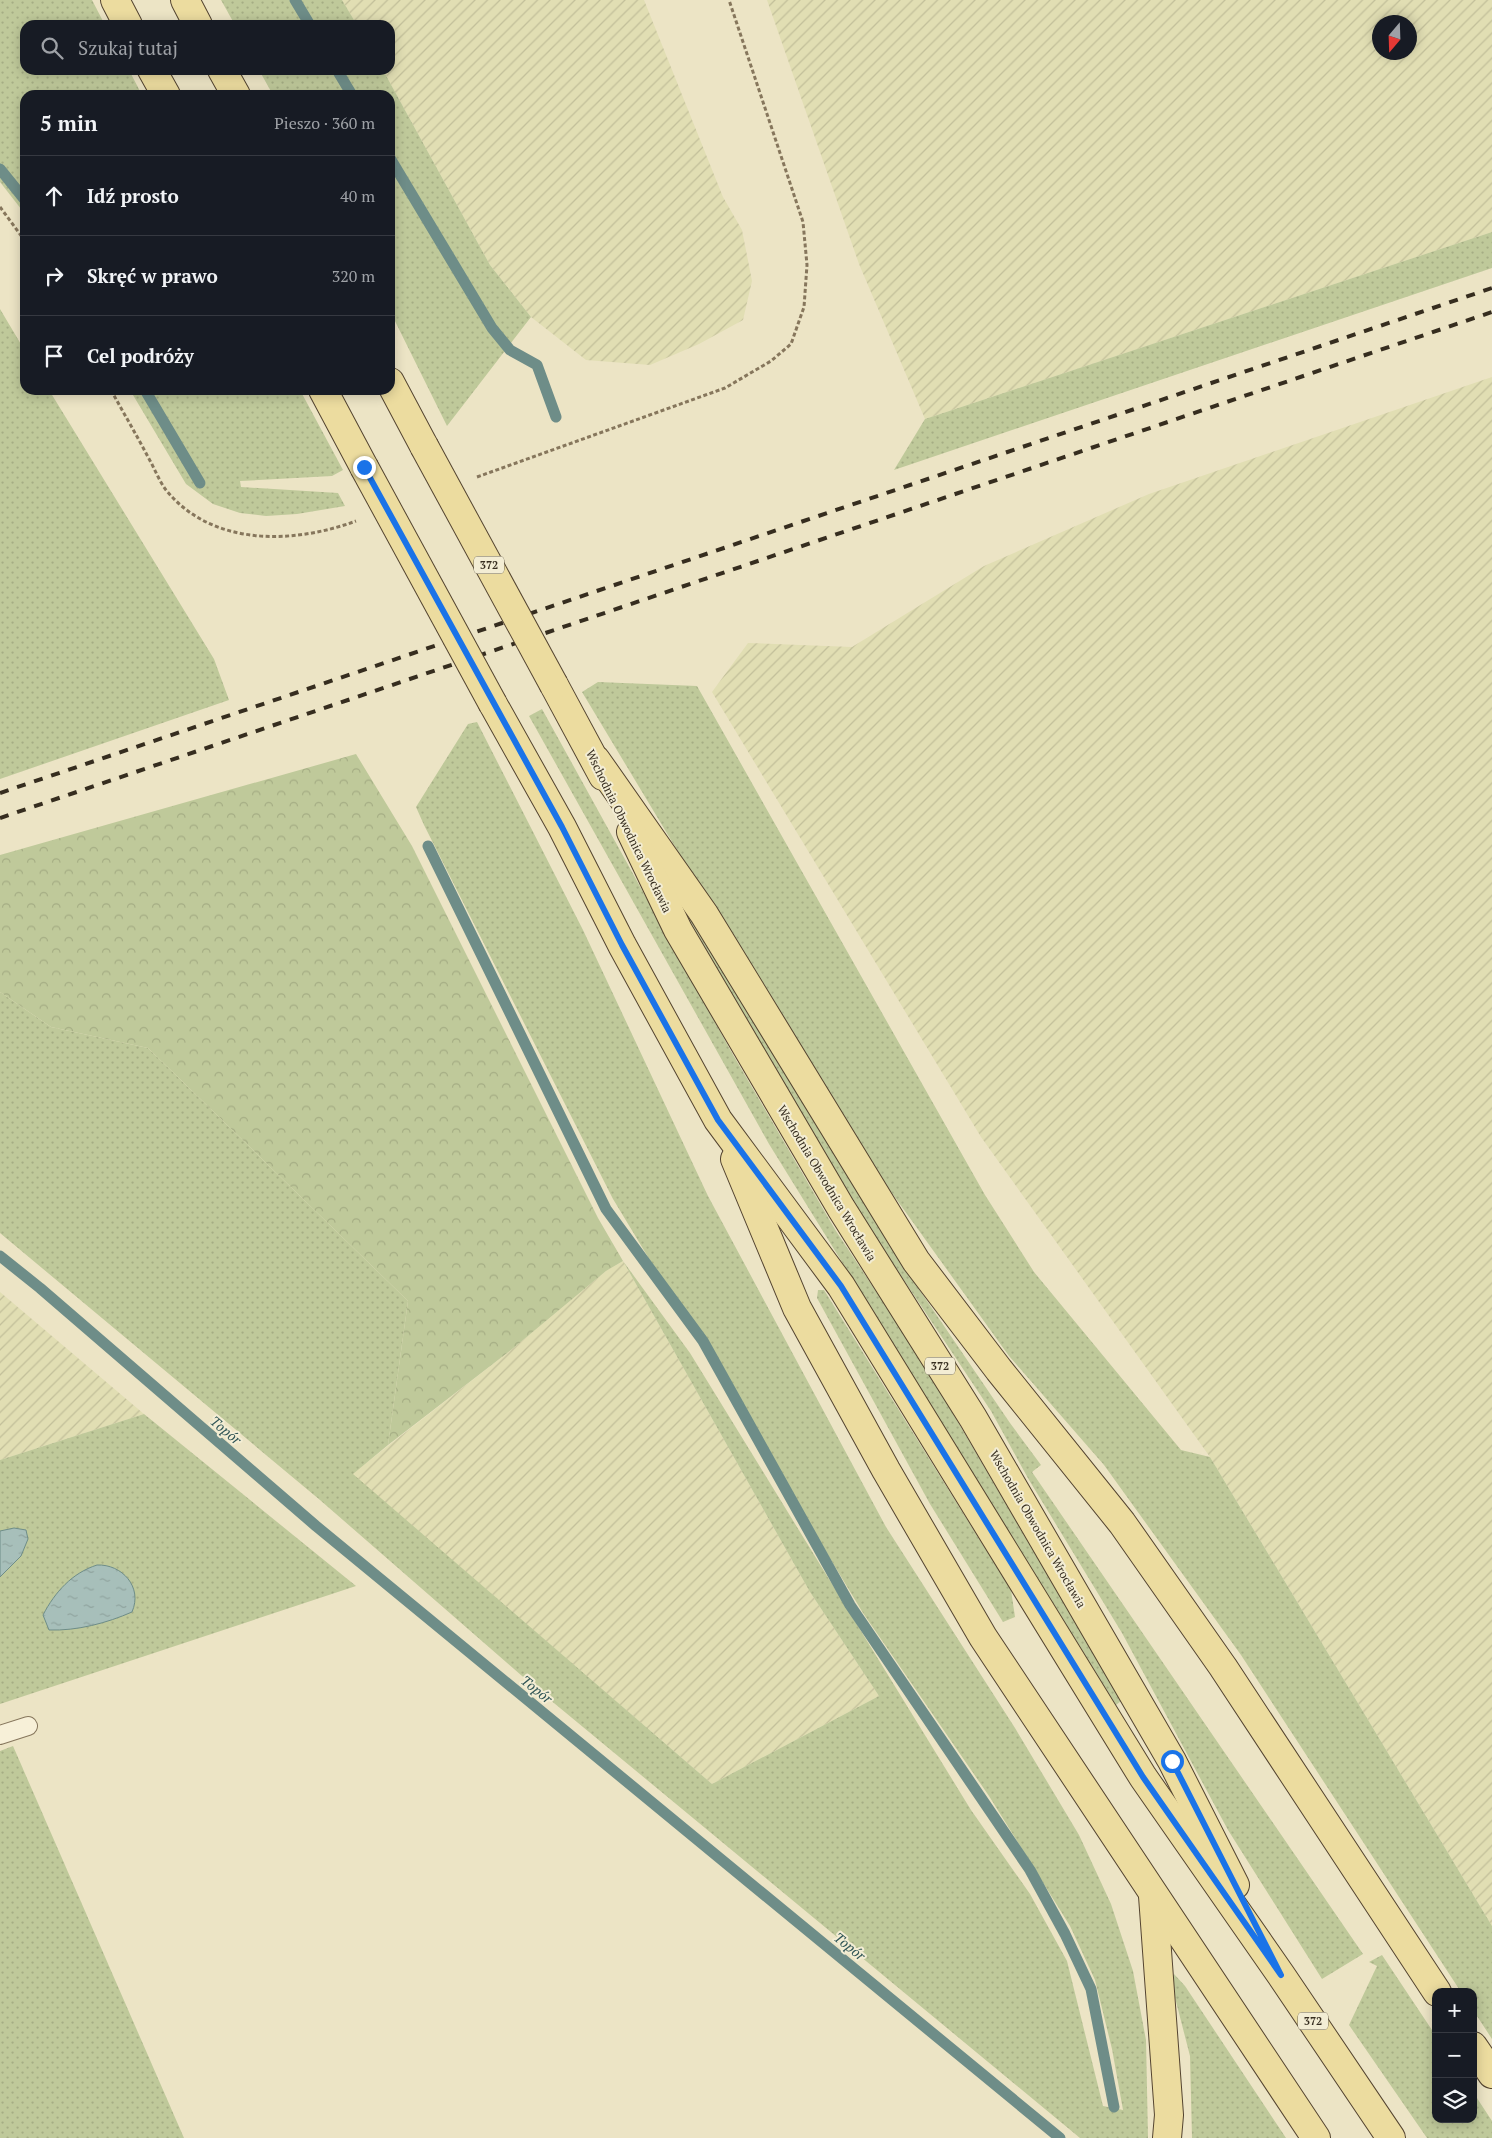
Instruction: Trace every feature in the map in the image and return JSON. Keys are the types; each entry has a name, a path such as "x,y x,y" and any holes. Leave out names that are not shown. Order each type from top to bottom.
{"main road":[{"path":"115,0 125,20"},
{"path":"185,0 195,20"},
{"path":"155,75 163,90"},
{"path":"225,75 233,90"},
{"name":"Wschodnia Obwodnica Wrocławia","path":"395,391 596,760 678,930 841,1208 973,1418 1172,1761 1281,1975"},
{"name":"Wschodnia Obwodnica Wrocławia","path":"326,395 718,1120 841,1286 1143,1777 1344,2066 1391,2138"},
{"path":"596,760 704,914 916,1260 998,1370 1122,1522 1223,1667 1434,1988"},
{"path":"718,1120 797,1308 886,1470 983,1637 1316,2138"},
{"path":"1153,1894 1168,2106 1167,2138"},
{"path":"1477,2052 1492,2074"}],"lane":[{"path":"0,1735 28,1726"}],"path":[{"path":"474,479 726,388 772,361 791,344 804,307 807,265 803,222 729,0"},
{"path":"0,207 20,234"},
{"path":"114,395 166,490 193,515 216,527 247,535 296,535 343,526 362,519"}],"shaded area":[{"path":"342,0 644,0 723,197 742,230 752,281 743,320 699,344 650,365 586,360 531,317 490,265 386,75 395,75 395,20 354,20"},
{"path":"767,0 1492,0 1492,232 925,419 859,264"},
{"path":"1492,377 1492,1926 1210,1457 981,1137 712,692 748,643 852,647 984,566 1149,494"},
{"path":"623,1261 810,1592 879,1696 712,1784 352,1474 511,1350 606,1271"},
{"path":"0,1292 144,1414 0,1460"}],"green space":[{"path":"0,0 92,0 102,20 20,20 20,75 132,75 139,90 20,90 20,208 0,182"},
{"path":"221,0 342,0 354,20 232,20"},
{"path":"262,75 386,75 394,90 270,90"},
{"path":"395,92 490,265 531,317 447,426 395,321"},
{"path":"1492,232 1492,268 894,470 925,419"},
{"path":"0,309 20,343 20,395 52,395 214,659 229,700 0,779"},
{"path":"133,395 303,395 343,470 332,476 240,481 241,487 338,493 345,506 297,514 266,516 240,513 213,504 186,484"},
{"path":"598,682 697,686 985,1195 1034,1272 1181,1450 1210,1457 1492,1926 1492,2039 1477,2016 1477,1988 1458,1988 1241,1655 1104,1465 1009,1356 889,1189 674,845 582,692"},
{"path":"542,709 732,1053 836,1231 924,1364 1121,1701 1116,1705 769,1144 529,716"},
{"path":"477,722 583,930 708,1196 886,1527 1015,1728 1079,1835 1111,1904 1133,1971 1146,2040 1148,2138 1080,2138 537,1689 320,1500 0,1233 0,992 51,1027 148,1048 408,1301 388,1445 353,1474 712,1784 879,1696 810,1592 623,1261 690,1353 971,1810 1030,1894 1067,1961 1103,2106 1123,2110 1112,2049 1095,1980 1070,1926 989,1796 863,1613 613,1199 424,825 416,807 468,724"},
{"path":"356,754 412,846 598,1218 623,1261 606,1271 511,1350 388,1445 408,1301 148,1048 51,1027 0,992 0,855"},
{"path":"692,916 891,1248 1010,1423 1041,1465 1032,1472 1363,1954 1322,1979 1228,1830 1122,1633 1029,1480 991,1411 844,1190 689,919"},
{"path":"818,1290 824,1290 1011,1590 1015,1617 1003,1622 930,1504 817,1298"},
{"path":"144,1414 356,1586 0,1704 0,1460"},
{"path":"13,1746 184,2138 0,2138 0,1751"},
{"path":"1382,1955 1432,2030 1432,2123 1477,2123 1477,2098 1492,2121 1492,2138 1427,2138 1349,2025 1377,1966 1369,1962"},
{"path":"1174,1974 1185,1986 1286,2138 1192,2138 1190,2056 1171,1982"}],"water":[{"path":"14,1528 26,1530 28,1539 21,1556 0,1577 0,1531"},
{"path":"97,1565 115,1568 128,1579 135,1594 132,1612 92,1626 49,1630 43,1615 53,1599 72,1578"}],"waterway":[{"path":"295,0 307,20"},
{"path":"340,75 349,90"},
{"path":"395,166 492,328 510,350 537,365 556,417"},
{"path":"0,169 20,194"},
{"path":"148,395 200,483"},
{"path":"428,846 606,1209 703,1341 850,1605 1030,1870 1065,1934 1091,1989 1114,2107"},
{"name":"Topór","path":"0,1256 40,1288 316,1526 1060,2138"}],"railway":[{"path":"0,793 1492,288"},
{"path":"0,818 1492,312"}],"route":[{"path":"364,467 562,827 622,945 718,1120 841,1286 1143,1777 1281,1975 1172,1761"}]}
